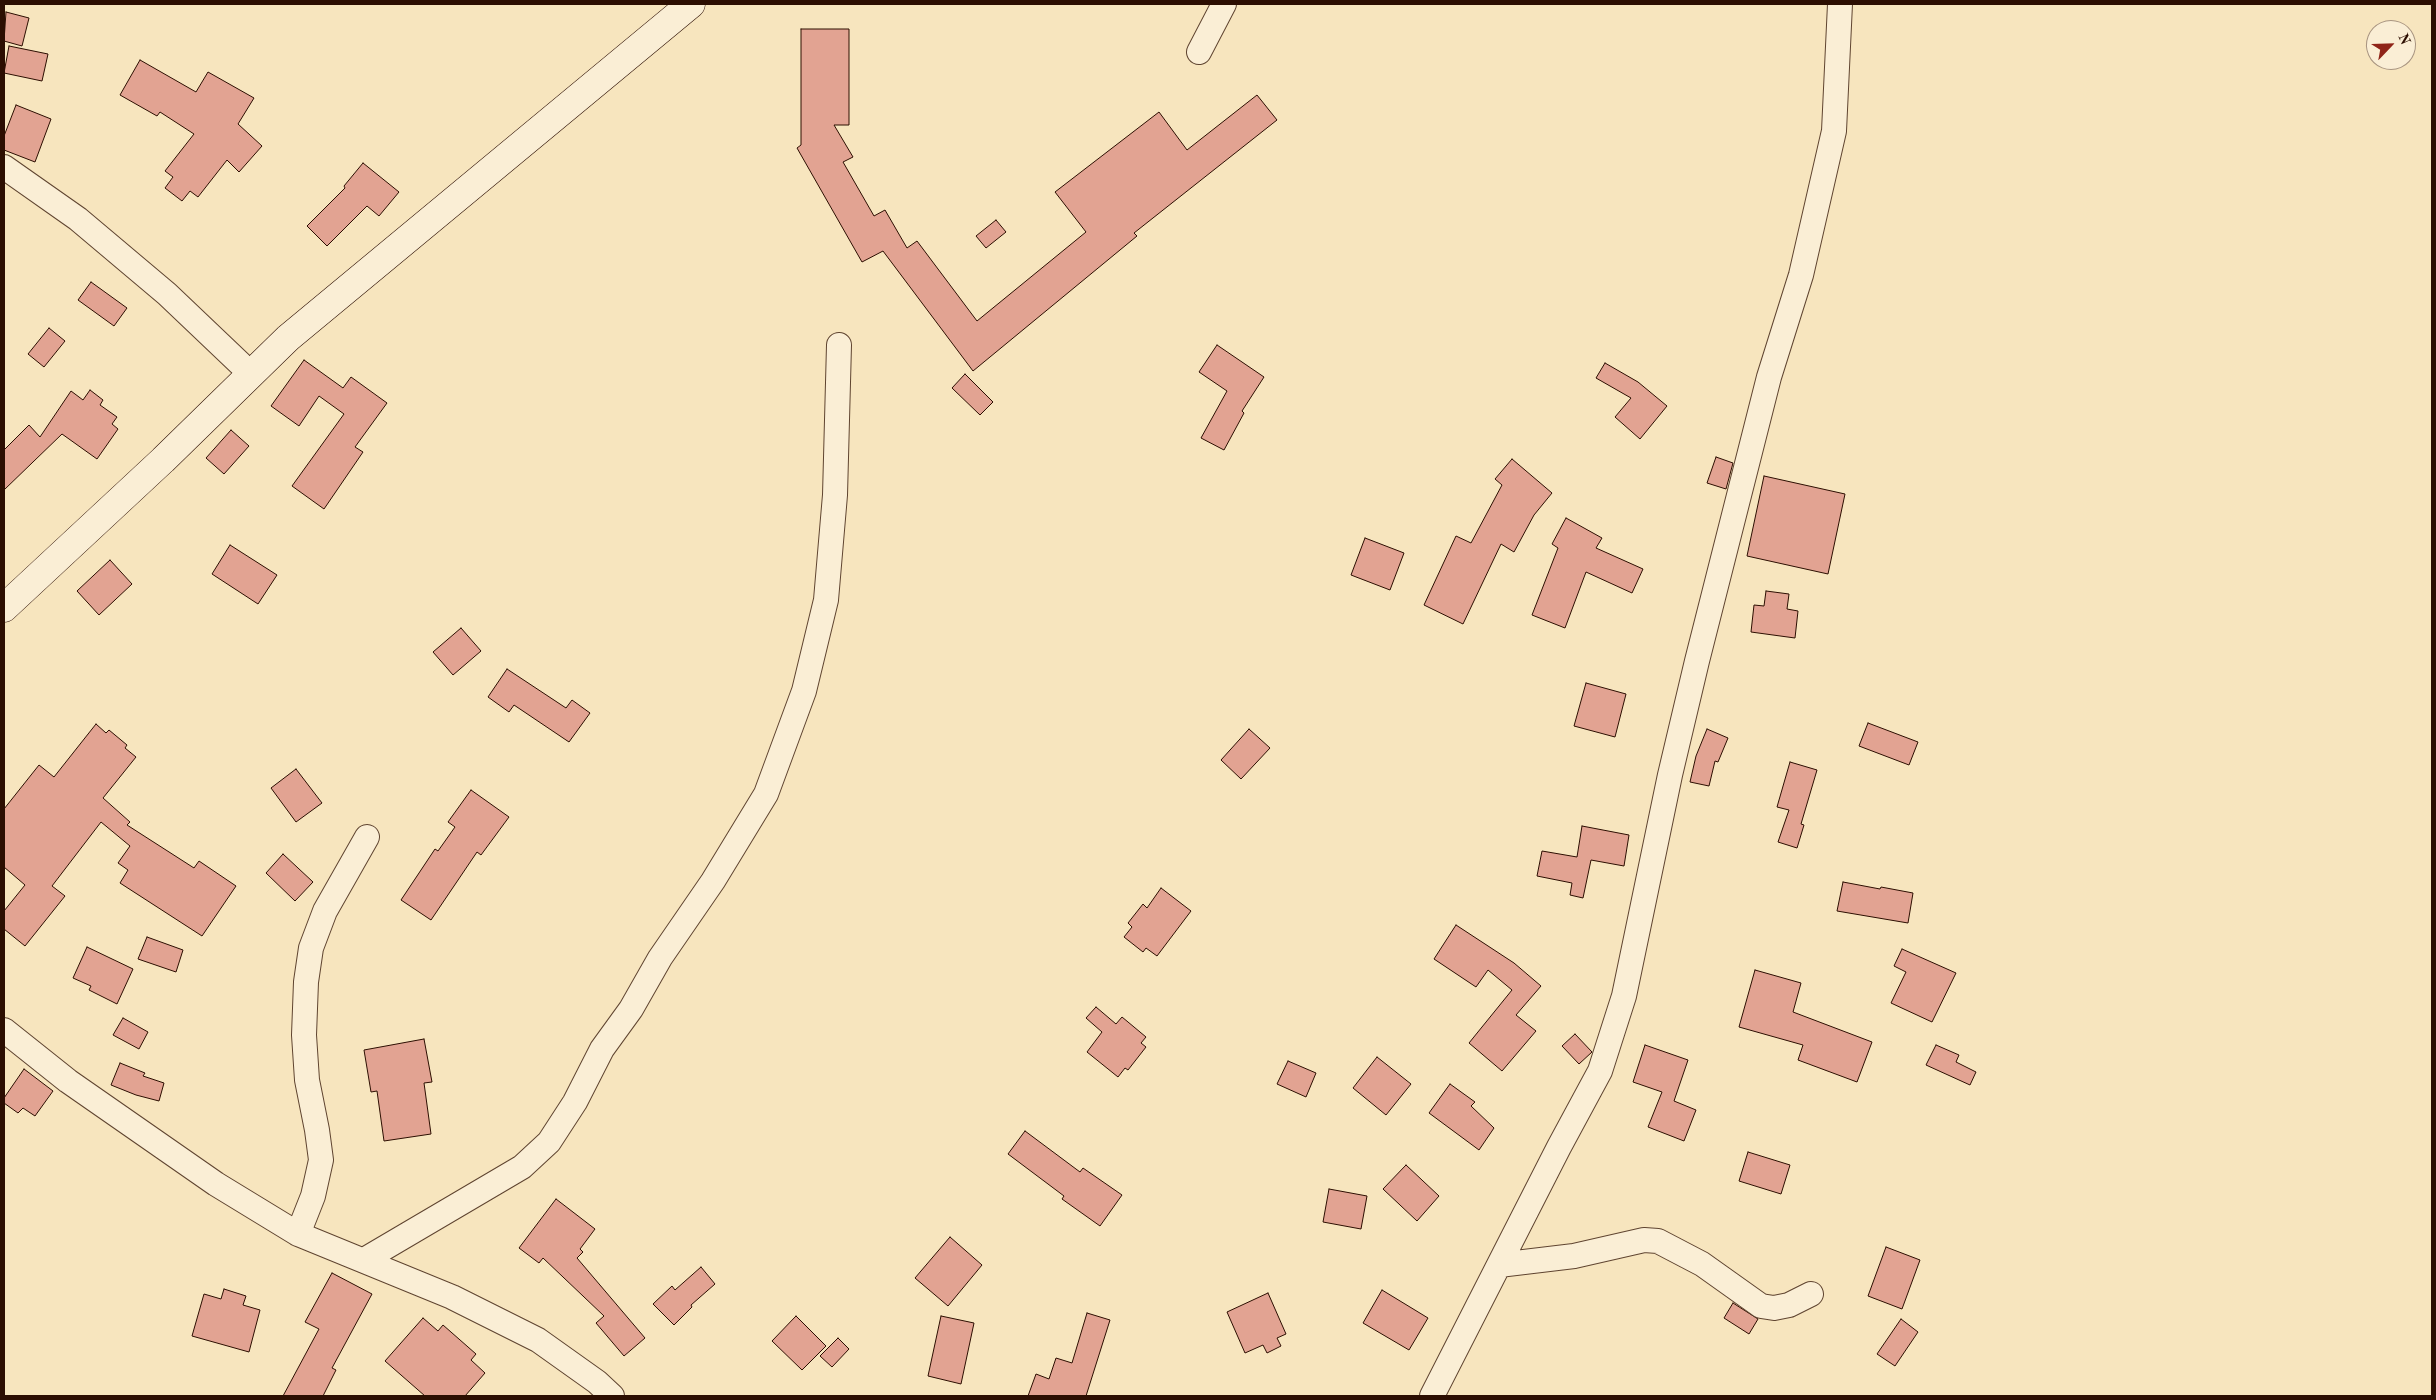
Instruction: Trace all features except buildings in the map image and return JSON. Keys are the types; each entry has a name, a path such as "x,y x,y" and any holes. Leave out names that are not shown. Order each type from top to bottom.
{"main road":[{"path":"4,608 163,460 288,338 690,4"}],"street":[{"path":"1200,52 1224,4"},
{"path":"1432,1396 1452,1362 1499,1265 1600,1071 1624,996 1668,785 1697,661 1769,377 1801,275 1834,131 1840,4"},
{"path":"4,167 78,219 160,288 250,373"},
{"path":"364,1260 522,1167 549,1142 575,1102 602,1049 631,1010 660,958 714,881 766,794 804,691 826,600 834,495 839,345"},
{"path":"298,1234 313,1196 321,1160 318,1130 307,1080 304,1035 306,982 311,948 326,911 367,837"},
{"path":"4,1030 68,1081 216,1184 298,1234 452,1297 538,1340 599,1391"},
{"path":"1499,1265 1574,1256 1644,1240 1658,1241 1702,1264 1761,1306 1774,1308 1789,1305 1811,1294"}]}
